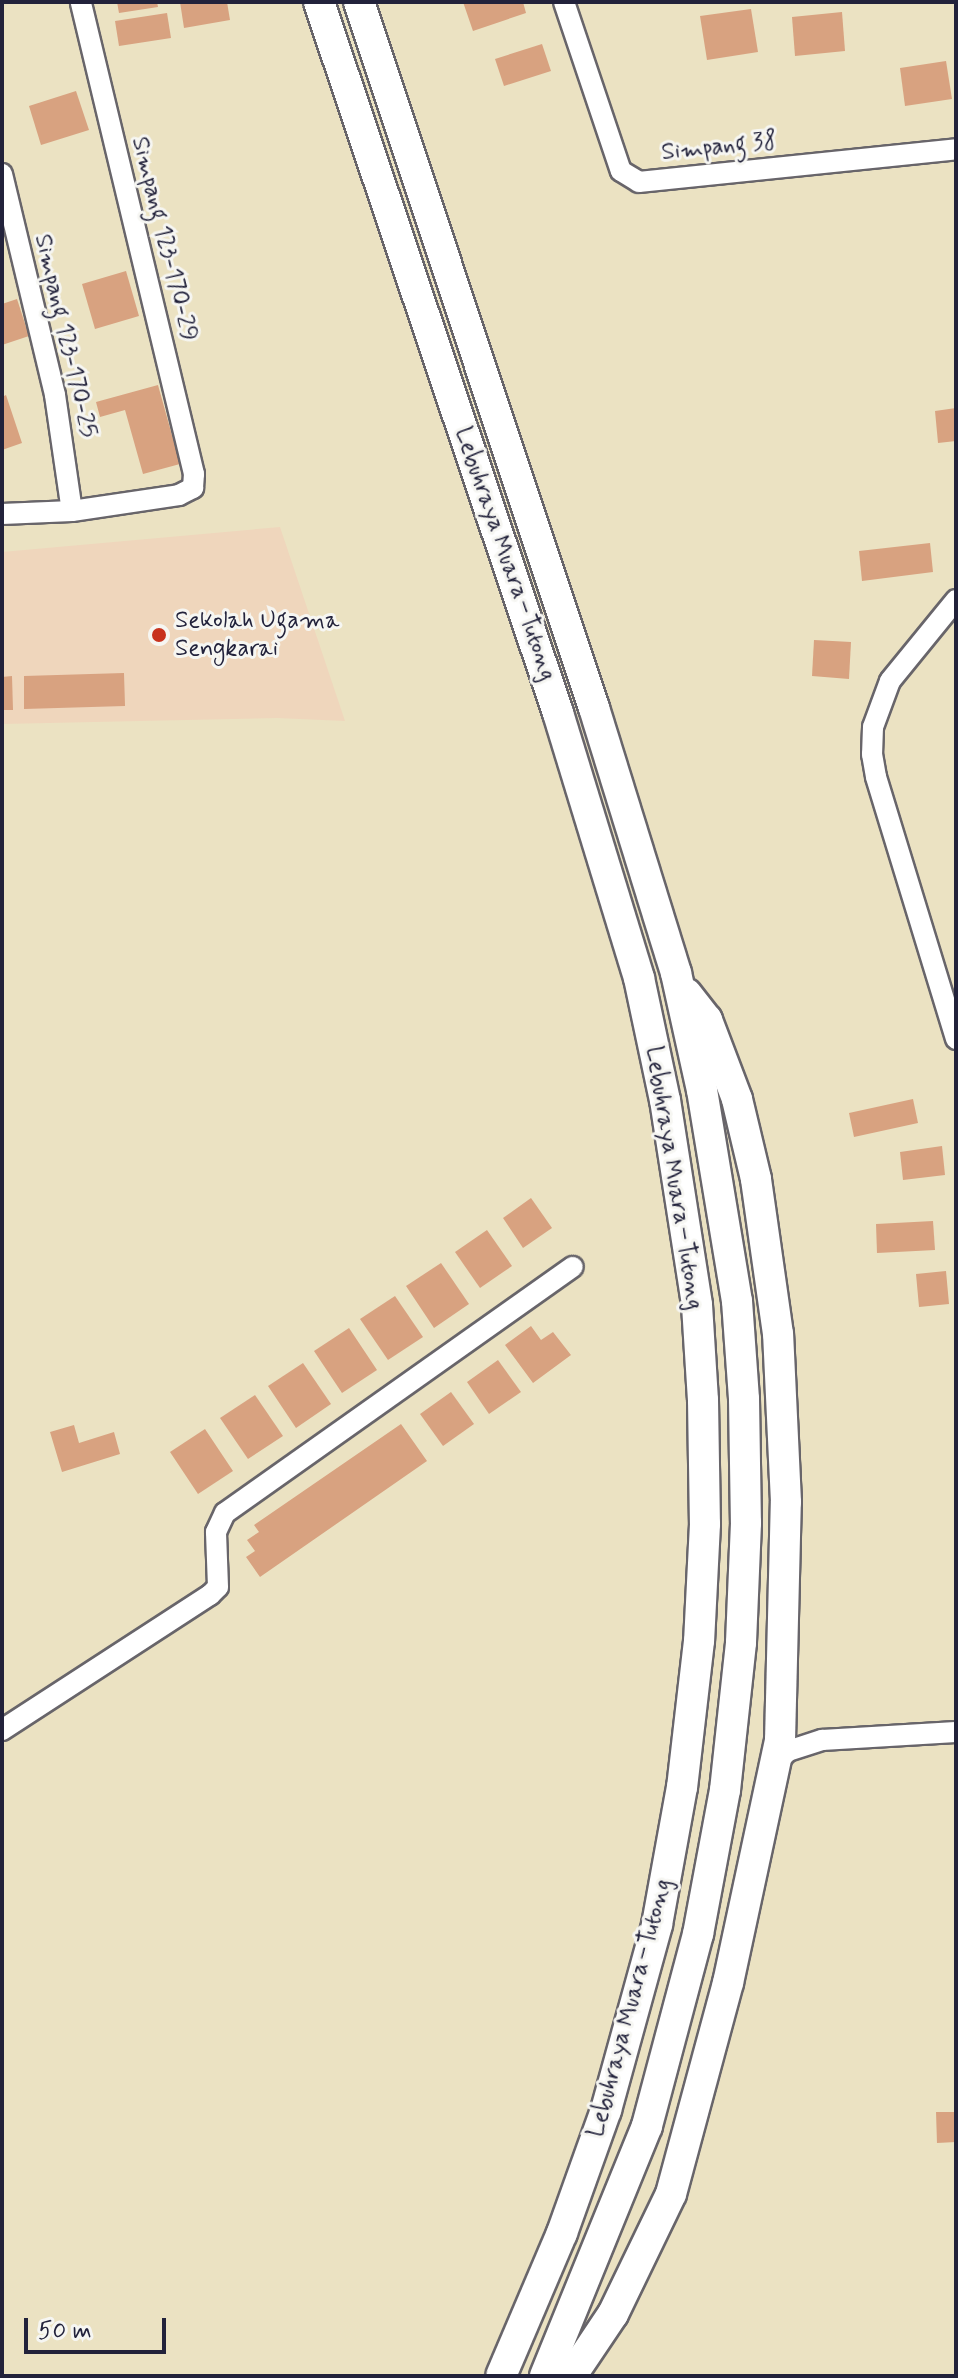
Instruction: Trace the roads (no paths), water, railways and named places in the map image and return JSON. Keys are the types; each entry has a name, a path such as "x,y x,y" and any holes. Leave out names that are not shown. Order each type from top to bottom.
{"highway":[{"name":"Lebuhraya Muara–Tutong","path":"319,2 558,713 639,978 665,1100 697,1305 703,1400 705,1524 699,1641 682,1787 657,1925 606,2110 562,2233 501,2376"},
{"name":"Lebuhraya Muara–Tutong","path":"359,2 599,723 678,983 702,1090 737,1301 744,1399 746,1523 739,1657 725,1790 701,1920 651,2111 599,2250 545,2376"},
{"path":"566,2376 576,2369 613,2314 671,2194 728,1983 775,1764 780,1716 786,1502 778,1334 759,1195 732,1085 707,1020 678,983"}],"street":[{"name":"Simpang 123-170-29","path":"72,511 179,495 193,488 194,474 81,2"},
{"name":"Simpang 38","path":"564,2 621,171 639,182 956,149"},
{"name":"Simpang 123-170-25","path":"2,174 55,395 72,511"},
{"path":"2,514 72,511"},
{"path":"956,600 890,681 873,727 872,754 876,777 956,1039"},
{"path":"2,1730 210,1595 218,1587 216,1532 225,1513 573,1267"},
{"path":"780,1716 803,1733 822,1740"},
{"path":"775,1764 788,1751 822,1740 956,1732"}],"place":[{"name":"Sekolah Ugama Sengkarai","path":"159,635"}]}
